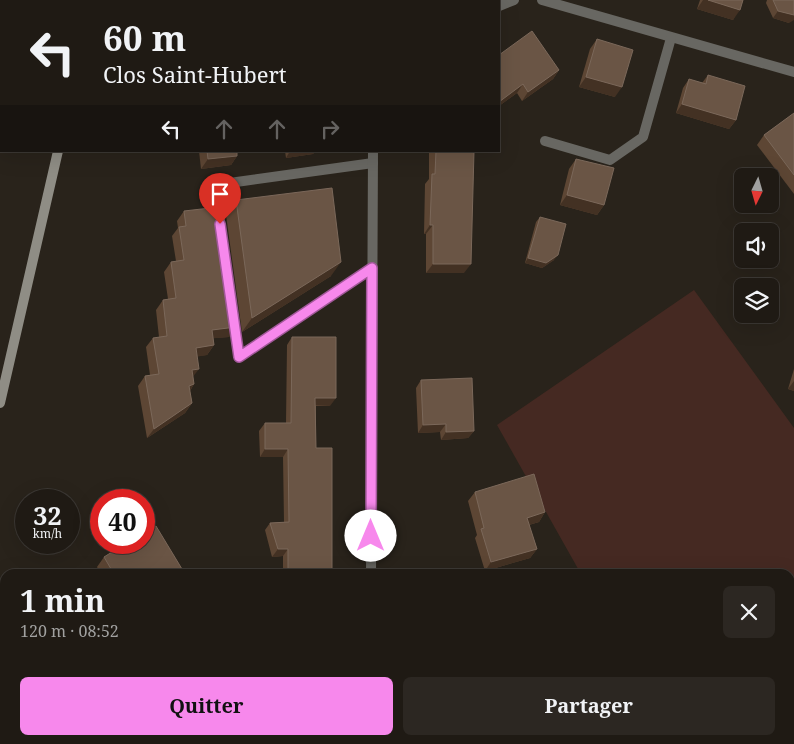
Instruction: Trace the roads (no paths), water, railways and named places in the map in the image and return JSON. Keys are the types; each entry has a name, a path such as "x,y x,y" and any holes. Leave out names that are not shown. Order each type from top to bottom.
{"main road":[{"path":"0,403 58,152"}],"street":[{"path":"500,6 514,0"},
{"path":"542,0 794,72"},
{"path":"545,141 610,160 643,137 672,38"},
{"path":"371,569 373,152"},
{"path":"222,233 215,186 373,164"},
{"path":"232,309 239,357 372,268"}]}
